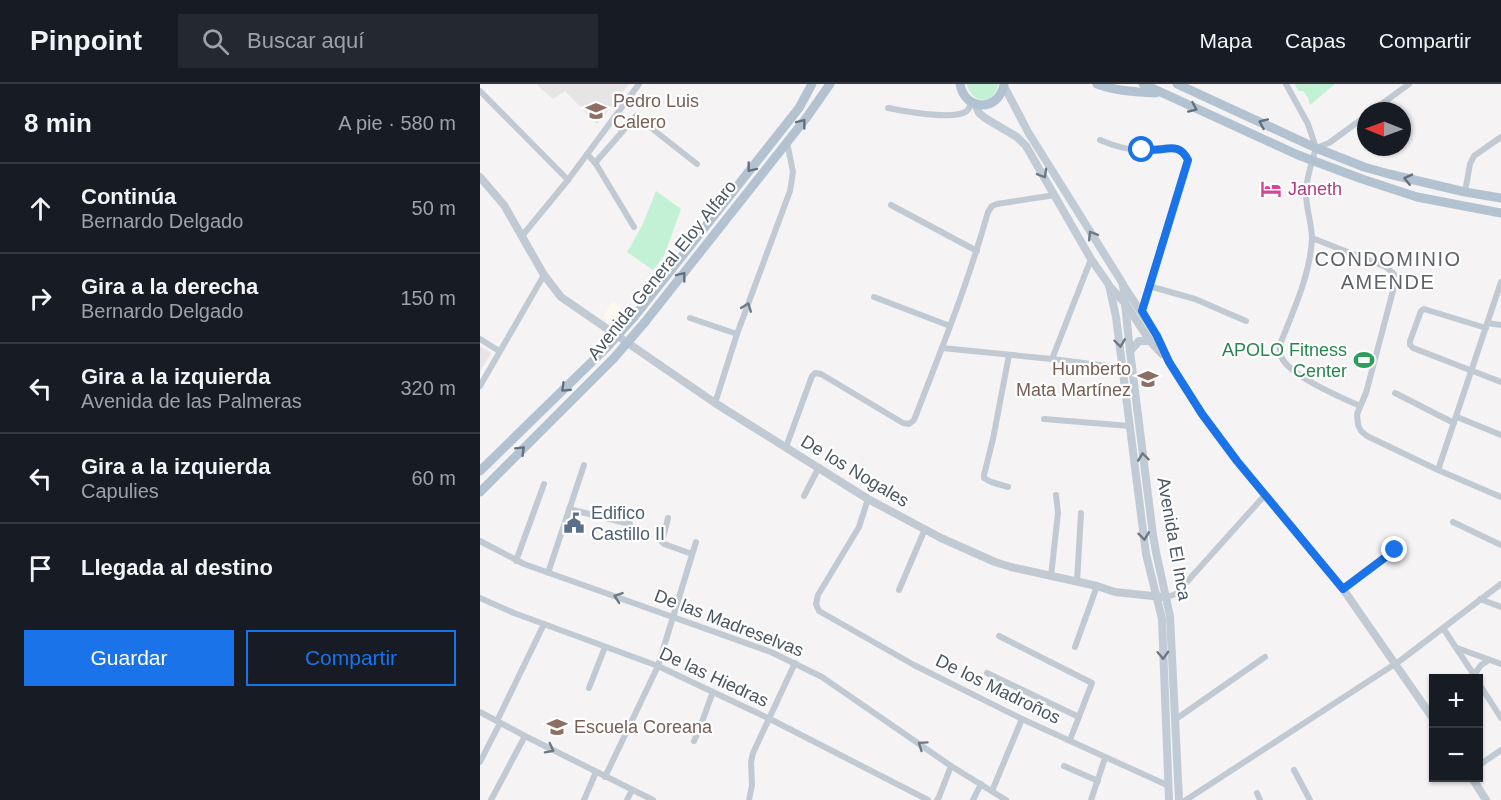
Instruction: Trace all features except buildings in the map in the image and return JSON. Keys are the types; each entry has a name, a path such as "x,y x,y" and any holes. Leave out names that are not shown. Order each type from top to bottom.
{"main road":[{"name":"Avenida General Eloy Alfaro","path":"480,492 614,358 645,322 807,117 830,84"},
{"path":"960,84 962,93 973,103 979,113 1017,137 1026,146 1109,285"},
{"path":"1097,84 1117,90 1160,93"},
{"path":"1143,84 1313,161 1417,197 1501,213"},
{"path":"1177,84 1316,148 1372,170 1501,198"},
{"name":"Avenida General Eloy Alfaro","path":"480,471 607,347 634,317 799,108 811,85"},
{"path":"973,103 981,105 993,102 999,98 1004,85"},
{"name":"Avenida El Inca","path":"1004,85 1028,132 1123,284 1128,299 1130,351 1162,597 1169,800"},
{"name":"Avenida El Inca","path":"1109,285 1116,317 1146,554 1170,616 1179,800"},
{"path":"1130,351 1139,341 1150,341"}],"street":[{"path":"522,236 568,180 639,84"},
{"path":"1286,84 1308,124 1316,148 1306,194 1312,238 1306,275 1279,352 1284,362 1301,375 1360,406"},
{"path":"1384,102 1409,84"},
{"path":"480,91 568,180"},
{"path":"888,108 940,116 966,111 973,103"},
{"path":"595,163 636,116 697,164"},
{"path":"1316,148 1329,143 1357,123"},
{"path":"1465,192 1470,164 1474,156 1501,137"},
{"path":"1100,140 1131,149 1177,148 1185,153 1188,160 1142,311"},
{"path":"715,403 737,334 790,191 793,172 787,142"},
{"path":"586,154 595,163 634,227"},
{"name":"De los Nogales","path":"480,177 504,205 544,275 561,297 715,403 868,499 995,562 1115,592 1162,597"},
{"path":"786,447 815,373 821,374 903,423 909,424 914,420 977,251 988,212 992,206 998,204 1055,195"},
{"path":"891,205 977,251"},
{"path":"1312,238 1386,267 1394,274 1394,287 1368,383 1357,414 1357,421 1365,435 1501,497"},
{"path":"1052,359 1092,259"},
{"path":"480,386 544,275"},
{"path":"1438,470 1501,282"},
{"path":"1109,285 1142,311 1169,362 1202,414 1237,461 1343,589 1429,713"},
{"path":"1128,299 1137,297 1148,289 1195,299 1246,321"},
{"path":"874,297 950,326"},
{"path":"1128,299 1150,341 1169,362"},
{"path":"1501,325 1486,325 1426,309 1421,311 1410,341 1413,348 1501,382"},
{"path":"690,318 737,334"},
{"path":"480,339 499,351"},
{"path":"942,348 1123,368"},
{"path":"1008,487 991,482 984,478 984,475 1009,355"},
{"path":"1395,393 1455,420 1501,435"},
{"path":"1044,419 1130,426"},
{"path":"548,573 584,465"},
{"path":"804,496 819,467"},
{"path":"516,561 544,484"},
{"path":"1051,576 1058,513 1056,495"},
{"path":"1162,597 1176,594 1265,495"},
{"name":"De los Madroños","path":"868,499 858,527 818,595 816,604 819,610 914,665 1022,719 1169,786"},
{"path":"569,509 630,524"},
{"path":"1077,582 1081,513"},
{"path":"668,518 662,542 692,554"},
{"path":"1453,522 1501,545"},
{"path":"899,590 925,529"},
{"name":"De las Madreselvas","path":"480,541 516,561 771,652 795,663 822,677 951,766 1006,800"},
{"path":"605,777 658,666 696,542"},
{"path":"1343,589 1395,550"},
{"path":"1186,800 1395,663 1501,584"},
{"path":"1075,648 1097,586"},
{"name":"De las Hiedras","path":"480,598 658,666 770,719 928,800"},
{"path":"1480,599 1501,607"},
{"path":"480,762 544,624"},
{"path":"1443,628 1473,674"},
{"path":"999,636 1092,683 1070,740"},
{"path":"589,688 605,647"},
{"path":"1456,648 1501,664"},
{"path":"1176,719 1265,657"},
{"path":"1478,674 1481,665 1489,660"},
{"path":"749,800 752,785 752,757 795,663"},
{"path":"987,673 1079,717"},
{"path":"1483,690 1501,718"},
{"path":"694,741 702,726 713,692"},
{"path":"480,712 653,800"},
{"path":"992,791 1022,719"},
{"path":"491,800 525,736"},
{"path":"1483,763 1501,750"},
{"path":"1091,800 1105,758"},
{"path":"937,800 951,766"},
{"path":"1064,766 1098,781"},
{"path":"1294,770 1310,800"},
{"path":"584,800 596,772"},
{"path":"1475,782 1486,800"},
{"path":"973,800 981,784"},
{"path":"627,800 632,790"},
{"path":"1257,793 1260,800"}],"shaded area":[{"name":"Pedro Luis Calero","path":"536,84 629,84 597,124 565,91 553,99"},
{"path":"613,301 624,311 612,325 603,317"},
{"path":"480,346 491,353 480,371"}],"green space":[{"path":"967,84 998,84 992,96 983,100 973,96"},
{"path":"1295,84 1335,84 1310,105 1303,91 1298,91"},
{"path":"656,191 681,209 664,256 653,270 627,252 642,226"}],"place":[{"name":"Pedro Luis Calero","path":"596,111"},
{"name":"Janeth","path":"1271,189"},
{"name":"APOLO Fitness Center","path":"1364,360"},
{"name":"Humberto Mata Martínez","path":"1148,379"},
{"name":"Edifico Castillo II","path":"574,523"},
{"name":"Escuela Coreana","path":"557,727"}],"district":[{"name":"CONDOMINIO AMENDE","path":"1388,270"}],"route":[{"path":"1142,150 1177,148 1185,153 1188,160 1142,311 1169,362 1202,414 1237,461 1343,589 1395,550"}]}
